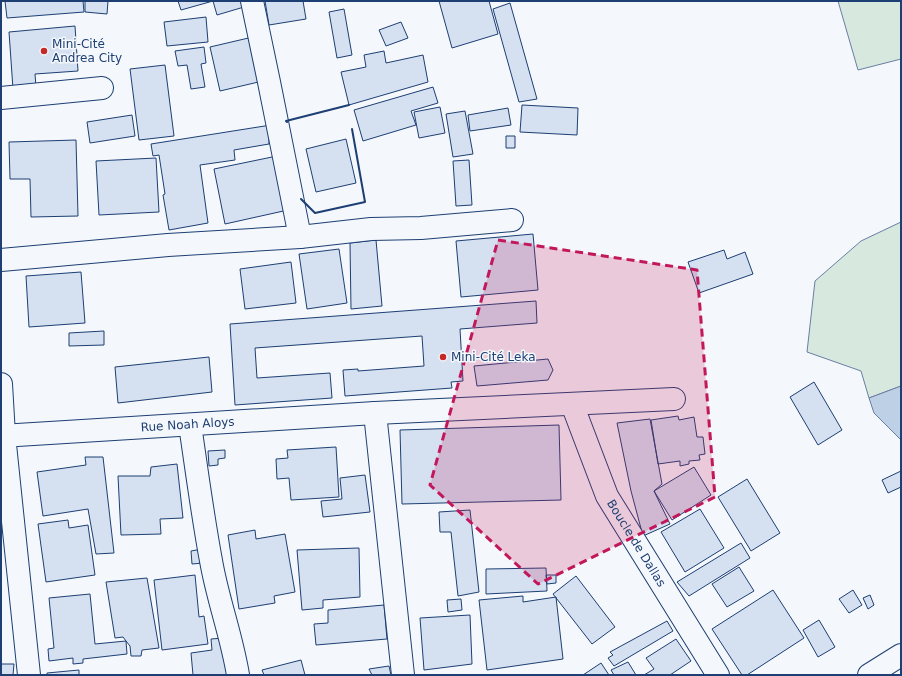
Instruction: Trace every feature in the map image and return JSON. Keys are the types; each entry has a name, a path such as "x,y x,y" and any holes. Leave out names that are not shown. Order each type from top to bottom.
{"street":[{"path":"252,1 300,237"},
{"path":"1,98 102,88"},
{"path":"1,260 168,245 300,237 371,229 421,228 512,220"},
{"path":"1,384 2,435 29,675"},
{"name":"Rue Noah Aloys","path":"2,435 374,413 674,399"},
{"name":"Boucle de Dallas","path":"572,404 607,496 718,675"},
{"path":"374,413 403,675"},
{"path":"190,425 212,566 222,610 234,652 238,675"},
{"path":"869,675 901,655"}],"highlighted area":[{"path":"498,240 697,270 715,497 538,584 430,485"}],"shaded area":[{"path":"838,1 901,1 901,59 858,70"},
{"path":"901,222 901,386 869,398 861,371 807,352 815,281 861,241"}],"water":[{"path":"901,386 901,440 874,413 869,398"}],"building":[{"path":"5,1 83,1 84,12 7,18"},
{"path":"85,1 108,1 107,14 85,12"},
{"path":"178,1 213,1 181,10"},
{"path":"213,1 243,1 244,7 217,15"},
{"path":"265,1 303,1 306,19 269,25"},
{"path":"439,1 489,1 498,34 452,48"},
{"path":"510,3 537,99 519,102 493,9"},
{"path":"344,9 352,55 337,58 329,12"},
{"path":"206,17 208,42 167,46 164,22"},
{"path":"401,22 408,38 386,46 379,30"},
{"name":"Mini-Cité Andrea City","path":"75,26 78,71 35,74 36,87 13,89 9,32"},
{"path":"257,36 267,80 220,91 210,47"},
{"path":"204,47 206,63 201,64 205,87 191,89 187,65 178,66 175,51"},
{"path":"384,51 386,63 423,55 428,82 349,105 341,72 366,67 364,55"},
{"path":"165,65 174,136 139,140 130,69"},
{"path":"433,87 438,103 411,111 416,125 363,141 354,110"},
{"path":"522,105 578,108 577,135 520,132"},
{"path":"440,107 445,133 419,138 414,112"},
{"path":"508,108 511,125 470,131 468,115"},
{"path":"465,111 473,154 453,157 446,114"},
{"path":"132,115 135,136 90,143 87,122"},
{"path":"271,125 273,137 269,138 269,144 234,150 235,160 200,165 208,223 169,230 163,195 165,194 159,155 153,156 151,144"},
{"path":"506,136 515,136 515,148 506,148"},
{"path":"346,139 356,183 316,192 306,149"},
{"path":"76,140 78,216 31,217 30,179 10,179 9,142"},
{"path":"277,156 288,210 225,224 214,169"},
{"path":"156,158 159,212 99,215 96,161"},
{"path":"469,160 472,205 456,206 453,161"},
{"path":"533,234 538,290 461,297 456,241"},
{"path":"376,240 382,306 351,309 350,243"},
{"path":"339,249 347,303 307,309 299,254"},
{"path":"724,250 727,259 745,252 753,274 699,293 688,262"},
{"path":"291,262 296,303 245,309 240,269"},
{"path":"81,272 85,323 29,327 26,276"},
{"name":"Mini-Cité Leka","path":"536,301 537,323 460,329 463,381 451,382 452,388 345,396 343,370 358,369 358,371 424,366 422,336 255,348 257,378 330,373 332,398 235,405 230,324"},
{"path":"104,331 104,345 69,346 69,333"},
{"path":"209,357 212,392 118,403 115,367"},
{"path":"548,359 553,370 548,380 477,386 474,366"},
{"path":"814,382 842,430 818,445 790,397"},
{"path":"678,416 679,420 694,417 697,437 703,437 705,454 699,455 700,460 689,461 689,464 680,466 680,461 658,464 651,420"},
{"path":"650,419 662,484 654,491 670,524 643,536 631,491 617,423"},
{"path":"559,425 561,500 402,504 400,430"},
{"path":"336,447 339,497 291,500 289,478 277,479 276,459 288,458 287,450"},
{"path":"225,450 225,458 218,459 218,465 209,466 208,451"},
{"path":"85,457 103,457 114,553 96,554 88,509 43,516 37,472 86,465"},
{"path":"177,464 183,518 160,519 161,534 121,535 118,476 150,476 151,467"},
{"path":"694,467 711,495 672,520 654,491"},
{"path":"901,471 901,487 888,493 882,480"},
{"path":"365,475 370,512 323,517 321,501 342,499 340,478"},
{"path":"747,479 780,533 751,551 718,497"},
{"path":"700,509 724,548 685,572 661,532"},
{"path":"470,510 479,592 458,596 451,532 440,532 439,512"},
{"path":"68,520 69,528 88,525 95,575 46,582 38,524"},
{"path":"255,530 256,539 285,534 295,592 274,596 275,603 239,609 228,535"},
{"path":"741,543 750,558 689,596 677,582"},
{"path":"359,548 360,597 323,600 323,608 302,610 297,550"},
{"path":"202,549 203,563 192,564 191,551"},
{"path":"739,567 754,591 727,607 712,584"},
{"path":"546,568 547,591 486,594 486,569"},
{"path":"195,575 199,617 204,616 208,644 162,650 154,580"},
{"path":"546,575 556,575 556,583 547,584"},
{"path":"576,576 615,627 592,644 553,594"},
{"path":"147,578 159,648 142,650 141,656 131,656 130,646 123,637 115,638 106,582"},
{"path":"773,590 804,638 747,675 742,675 712,629"},
{"path":"853,590 862,605 849,613 839,599"},
{"path":"90,594 95,644 126,641 127,654 83,659 83,663 73,664 73,658 49,661 48,649 54,648 49,598"},
{"path":"870,595 874,605 868,609 863,598"},
{"path":"523,596 523,602 556,597 563,659 487,670 479,600"},
{"path":"461,599 462,610 448,612 447,600"},
{"path":"384,605 387,639 316,645 314,624 328,623 328,610"},
{"path":"470,615 472,664 424,670 420,618"},
{"path":"819,620 835,647 818,657 803,630"},
{"path":"667,621 673,631 614,666 608,658 613,655 610,652"},
{"path":"224,638 228,675 193,675 191,653 212,650 211,639"},
{"path":"676,639 691,661 670,675 644,675 654,669 646,658"},
{"path":"301,660 305,675 264,675 262,670"},
{"path":"628,662 636,675 614,675 611,670"},
{"path":"601,663 609,675 583,675"},
{"path":"1,664 14,664 13,675 1,675"},
{"path":"389,666 391,675 372,675 369,669"},
{"path":"79,670 79,675 47,675 47,673"}],"wall":[{"path":"287,122 286,121 349,105"},
{"path":"301,199 315,213 365,202 352,129"}],"place":[{"name":"Mini-Cité Andrea City","path":"44,51"},
{"name":"Mini-Cité Leka","path":"443,357"}]}
